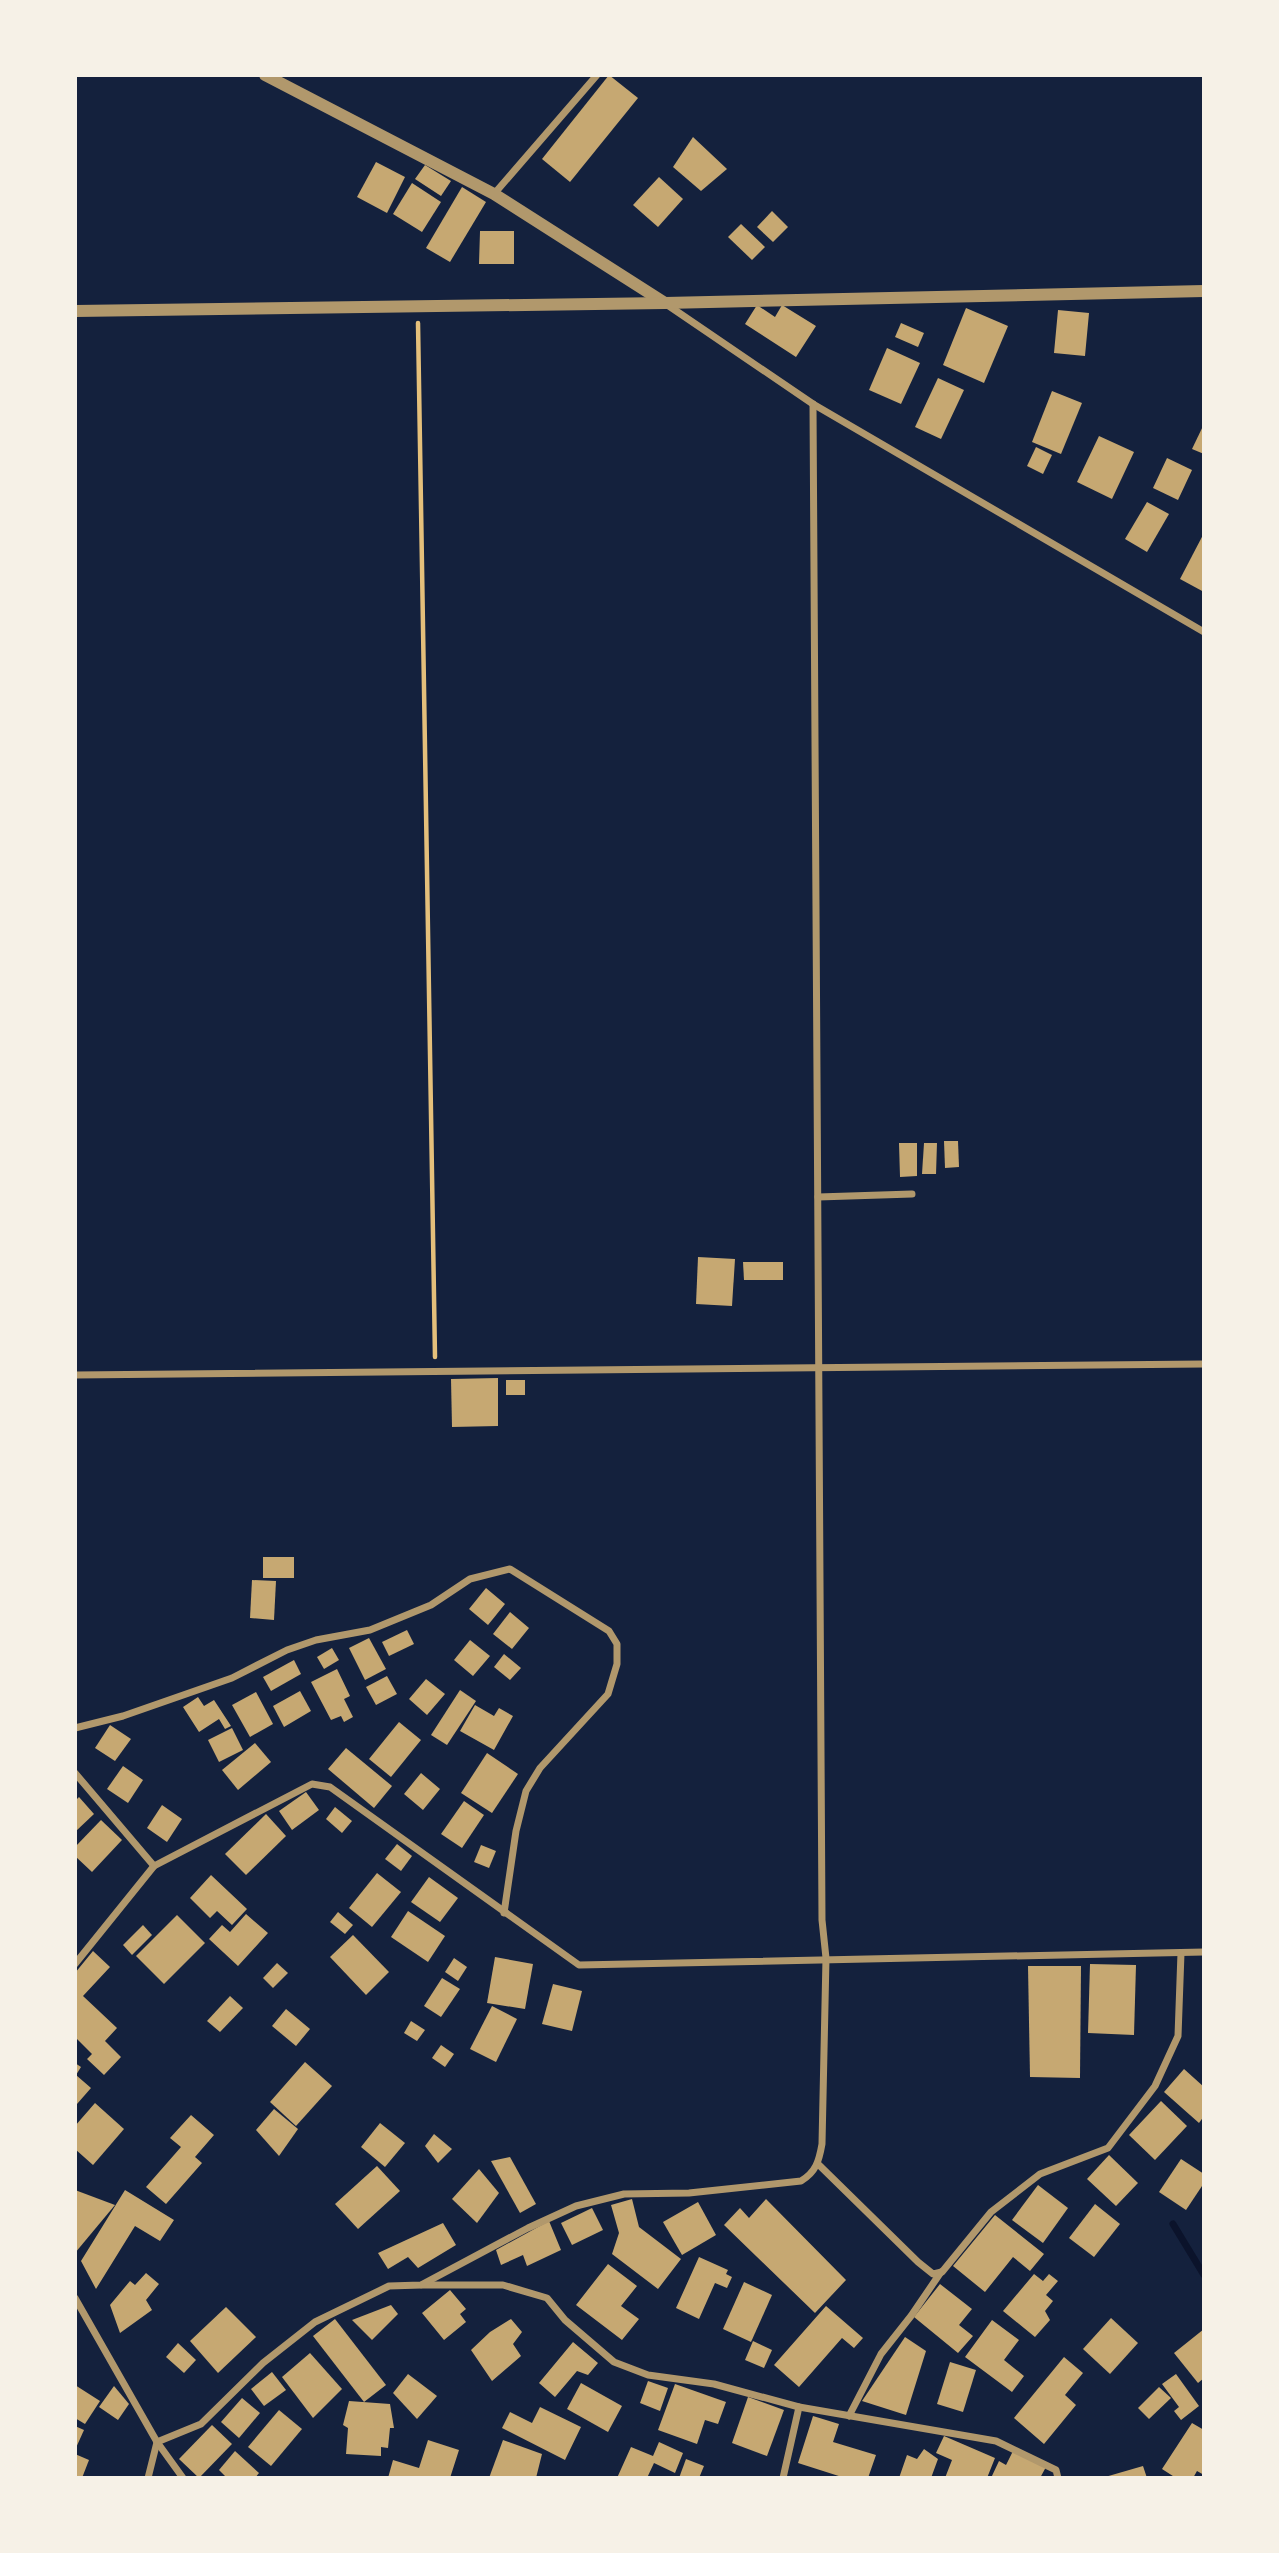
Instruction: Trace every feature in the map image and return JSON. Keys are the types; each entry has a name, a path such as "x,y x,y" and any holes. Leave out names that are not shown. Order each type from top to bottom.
{"street":[{"path":"265,75 494,194 665,303 813,404 1204,632"},
{"path":"494,194 597,75"},
{"path":"75,311 665,303 1204,291"},
{"path":"421,2285 528,2228 576,2206 624,2194 689,2193 801,2181 810,2176 818,2164 822,2144 826,1958 822,1907 813,404"},
{"path":"818,1197 912,1194"},
{"path":"75,1375 1204,1364"},
{"path":"75,1728 123,1716 232,1678 287,1650 316,1640 370,1630 431,1605 470,1579 510,1569 609,1631 617,1644 617,1664 608,1694 540,1768 526,1791 516,1831 504,1913"},
{"path":"75,1773 154,1866"},
{"path":"75,1964 154,1866 312,1784 330,1787 579,1965 1204,1952"},
{"path":"849,2416 881,2354 991,2212 1040,2174 1108,2148 1155,2086 1178,2036 1181,1953"},
{"path":"818,2164 918,2262 933,2274 942,2272"},
{"path":"158,2442 201,2424 262,2363 316,2322 389,2286 503,2285 547,2298 565,2320 614,2362 648,2375 714,2384 799,2407 996,2441 1056,2470 1058,2478"},
{"path":"75,2298 158,2442 183,2478"},
{"path":"783,2478 799,2407"},
{"path":"148,2478 158,2442"}],"path":[{"path":"418,306 435,1372"}],"building":[{"path":"609,75 638,98 570,182 542,159"},
{"path":"693,137 727,169 701,191 673,167"},
{"path":"376,162 405,177 387,213 357,197"},
{"path":"425,165 451,181 441,196 415,179"},
{"path":"659,177 683,199 658,227 633,205"},
{"path":"412,183 441,202 422,232 393,214"},
{"path":"462,187 486,202 450,262 426,248"},
{"path":"772,211 788,227 773,242 757,227"},
{"path":"741,224 765,247 752,260 728,237"},
{"path":"480,231 514,231 514,264 479,264"},
{"path":"757,305 775,317 782,305 816,326 796,357 745,324"},
{"path":"966,308 1008,326 984,383 943,365"},
{"path":"1058,310 1089,313 1085,356 1054,353"},
{"path":"901,323 924,333 918,347 895,337"},
{"path":"887,348 920,363 901,404 869,390"},
{"path":"938,378 964,390 941,439 915,427"},
{"path":"1052,391 1082,403 1061,454 1032,442"},
{"path":"1204,424 1204,454 1192,449"},
{"path":"1099,436 1134,452 1112,499 1077,482"},
{"path":"1036,447 1052,455 1043,474 1027,466"},
{"path":"1167,458 1192,470 1178,500 1153,488"},
{"path":"1147,502 1169,514 1147,552 1125,539"},
{"path":"1204,533 1204,592 1180,579"},
{"path":"944,1141 958,1141 959,1167 945,1168"},
{"path":"899,1143 917,1143 917,1176 900,1177"},
{"path":"924,1143 937,1143 936,1174 922,1174"},
{"path":"698,1257 735,1259 732,1306 696,1304"},
{"path":"743,1262 783,1262 783,1280 744,1280"},
{"path":"498,1378 498,1426 452,1427 451,1379"},
{"path":"506,1380 525,1380 525,1395 506,1395"},
{"path":"263,1557 294,1557 294,1578 263,1578"},
{"path":"252,1580 276,1581 274,1620 250,1618"},
{"path":"486,1588 505,1604 488,1625 469,1609"},
{"path":"510,1612 529,1628 512,1649 493,1634"},
{"path":"407,1630 414,1644 389,1656 382,1642"},
{"path":"369,1638 386,1669 365,1680 349,1648"},
{"path":"470,1640 490,1656 473,1676 454,1660"},
{"path":"332,1648 339,1660 324,1669 317,1657"},
{"path":"504,1654 521,1668 510,1680 494,1667"},
{"path":"294,1660 301,1674 271,1691 263,1677"},
{"path":"337,1669 350,1696 344,1699 353,1717 344,1722 341,1716 331,1720 311,1682"},
{"path":"387,1676 397,1694 376,1705 366,1687"},
{"path":"426,1679 445,1694 427,1715 409,1699"},
{"path":"460,1690 476,1701 447,1745 431,1735"},
{"path":"300,1691 311,1711 284,1727 273,1706"},
{"path":"256,1692 273,1724 250,1737 232,1705"},
{"path":"198,1697 204,1706 214,1700 231,1726 225,1729 219,1719 199,1732 183,1707"},
{"path":"475,1705 494,1716 499,1708 513,1716 494,1750 460,1731"},
{"path":"399,1722 421,1740 391,1777 369,1759"},
{"path":"110,1725 131,1739 115,1761 95,1748"},
{"path":"232,1728 243,1750 219,1762 208,1740"},
{"path":"255,1743 271,1762 238,1790 222,1770"},
{"path":"346,1748 392,1786 374,1808 328,1769"},
{"path":"487,1753 518,1774 492,1813 461,1793"},
{"path":"123,1766 143,1780 128,1803 107,1789"},
{"path":"421,1773 440,1789 423,1810 404,1794"},
{"path":"306,1792 319,1810 292,1830 279,1811"},
{"path":"79,1797 94,1814 75,1832 75,1801"},
{"path":"464,1801 484,1815 462,1848 441,1834"},
{"path":"162,1805 182,1819 167,1842 147,1828"},
{"path":"335,1807 352,1821 342,1833 326,1819"},
{"path":"266,1814 286,1836 246,1875 225,1854"},
{"path":"101,1820 122,1840 92,1872 75,1856 75,1847"},
{"path":"397,1844 412,1856 401,1871 385,1859"},
{"path":"481,1845 496,1851 489,1868 474,1862"},
{"path":"377,1873 401,1892 372,1927 349,1908"},
{"path":"211,1875 247,1909 232,1925 217,1911 210,1918 190,1898"},
{"path":"429,1877 458,1898 440,1922 411,1902"},
{"path":"408,1911 445,1936 428,1962 391,1937"},
{"path":"338,1912 353,1925 345,1934 330,1922"},
{"path":"246,1914 268,1933 238,1966 209,1939 222,1925 230,1932"},
{"path":"177,1915 205,1943 164,1984 136,1956"},
{"path":"143,1925 152,1935 132,1955 123,1945"},
{"path":"353,1935 389,1972 366,1995 330,1957"},
{"path":"93,1951 110,1967 83,1996 117,2028 105,2041 121,2057 104,2075 87,2059 92,2054 75,2037 75,1973"},
{"path":"495,1957 533,1964 525,2009 487,2003"},
{"path":"454,1958 467,1967 458,1981 445,1972"},
{"path":"277,1963 288,1973 273,1988 263,1978"},
{"path":"1090,1964 1136,1965 1134,2035 1088,2033"},
{"path":"1028,1966 1081,1966 1080,2078 1030,2077"},
{"path":"442,1978 460,1989 441,2017 424,2006"},
{"path":"553,1984 582,1991 572,2031 542,2024"},
{"path":"230,1996 243,2008 220,2032 207,2021"},
{"path":"492,2006 517,2019 496,2062 470,2049"},
{"path":"286,2009 310,2029 296,2046 272,2026"},
{"path":"411,2021 425,2030 417,2041 404,2033"},
{"path":"441,2045 454,2054 445,2067 432,2058"},
{"path":"305,2062 332,2086 296,2126 270,2102"},
{"path":"75,2063 81,2067 76,2075 91,2088 77,2104 75,2103"},
{"path":"1184,2069 1204,2087 1204,2116 1199,2123 1164,2092"},
{"path":"1161,2101 1187,2126 1155,2160 1129,2135"},
{"path":"95,2103 124,2129 93,2165 75,2149 75,2126"},
{"path":"274,2109 298,2129 279,2156 256,2130"},
{"path":"191,2115 214,2135 195,2157 202,2163 166,2204 146,2187 181,2147 170,2138"},
{"path":"380,2123 405,2143 385,2167 361,2147"},
{"path":"434,2134 452,2149 438,2163 425,2146"},
{"path":"1109,2155 1138,2183 1116,2206 1087,2179"},
{"path":"510,2157 536,2204 520,2213 491,2161"},
{"path":"1181,2159 1204,2174 1204,2183 1186,2210 1159,2192"},
{"path":"377,2166 400,2191 358,2229 335,2204"},
{"path":"479,2169 499,2193 477,2223 452,2199"},
{"path":"1038,2185 1068,2208 1043,2243 1012,2220"},
{"path":"75,2190 115,2205 75,2253"},
{"path":"125,2190 174,2220 160,2241 135,2226 96,2289 81,2261"},
{"path":"632,2199 639,2227 681,2259 658,2289 612,2254 619,2233 611,2205"},
{"path":"766,2199 846,2280 815,2313 724,2225 740,2208 749,2218"},
{"path":"698,2202 716,2235 682,2255 663,2222"},
{"path":"1095,2204 1120,2224 1094,2257 1069,2238"},
{"path":"592,2208 603,2230 572,2245 561,2223"},
{"path":"995,2215 1044,2254 1030,2271 1013,2257 985,2292 953,2266"},
{"path":"549,2221 561,2250 527,2266 523,2255 501,2265 496,2250"},
{"path":"443,2223 456,2245 418,2268 408,2257 388,2269 378,2253"},
{"path":"699,2257 728,2270 726,2274 732,2277 727,2288 715,2283 699,2319 676,2308"},
{"path":"608,2264 637,2286 621,2306 639,2319 622,2340 576,2305"},
{"path":"146,2273 159,2284 146,2300 152,2310 120,2333 110,2305 130,2281 135,2285"},
{"path":"1034,2274 1043,2281 1049,2274 1058,2281 1046,2295 1053,2301 1045,2311 1050,2320 1035,2337 1003,2311"},
{"path":"744,2282 772,2295 751,2342 723,2329"},
{"path":"940,2284 972,2309 959,2325 973,2336 958,2353 914,2317"},
{"path":"450,2290 466,2309 460,2314 466,2322 444,2340 422,2313"},
{"path":"391,2305 398,2314 372,2340 352,2320"},
{"path":"826,2306 863,2338 854,2348 842,2338 799,2387 774,2365"},
{"path":"226,2307 256,2337 218,2373 190,2341"},
{"path":"1111,2318 1138,2343 1110,2374 1083,2349"},
{"path":"335,2319 386,2385 364,2402 313,2336"},
{"path":"511,2319 522,2332 513,2344 521,2356 492,2381 471,2350 490,2332"},
{"path":"992,2320 1019,2340 1004,2360 1024,2376 1012,2392 965,2357"},
{"path":"1204,2329 1204,2378 1198,2383 1174,2353"},
{"path":"905,2337 926,2351 906,2415 862,2401"},
{"path":"753,2341 772,2350 764,2368 745,2360"},
{"path":"573,2342 598,2363 588,2375 577,2371 555,2397 539,2383"},
{"path":"178,2343 196,2360 184,2373 166,2357"},
{"path":"310,2353 342,2389 313,2418 282,2377"},
{"path":"1064,2357 1083,2373 1065,2395 1076,2405 1044,2444 1014,2418"},
{"path":"950,2362 976,2370 963,2412 937,2404"},
{"path":"272,2372 286,2390 264,2406 251,2389"},
{"path":"408,2374 437,2396 417,2419 393,2393"},
{"path":"1176,2374 1199,2406 1181,2420 1174,2411 1179,2407 1162,2384"},
{"path":"648,2381 668,2388 660,2411 640,2403"},
{"path":"581,2383 622,2406 608,2432 567,2409"},
{"path":"675,2384 726,2402 718,2424 705,2420 697,2444 658,2430"},
{"path":"75,2385 100,2401 85,2424 75,2418"},
{"path":"114,2386 129,2404 118,2420 99,2407"},
{"path":"1159,2387 1171,2398 1149,2419 1138,2408"},
{"path":"748,2397 784,2410 767,2456 732,2443"},
{"path":"242,2398 260,2413 239,2438 221,2422"},
{"path":"349,2401 390,2404 394,2428 390,2428 388,2448 381,2447 381,2456 346,2454 348,2428 343,2425"},
{"path":"540,2407 581,2427 565,2460 502,2428 510,2412 532,2423"},
{"path":"279,2410 302,2429 271,2466 248,2447"},
{"path":"813,2416 839,2424 833,2442 876,2455 868,2478 845,2478 798,2463"},
{"path":"1192,2423 1204,2430 1204,2475 1197,2471 1193,2478 1176,2478 1162,2469"},
{"path":"212,2425 232,2444 199,2478 179,2459"},
{"path":"75,2426 84,2430 75,2450"},
{"path":"944,2436 995,2458 987,2478 945,2478 952,2460 936,2453"},
{"path":"428,2440 459,2450 450,2478 388,2478 393,2460 419,2468"},
{"path":"503,2440 542,2454 536,2478 489,2478"},
{"path":"659,2442 683,2453 675,2473 654,2463 647,2478 617,2478 631,2447 653,2456"},
{"path":"924,2449 938,2459 931,2478 899,2478 907,2455 917,2459"},
{"path":"235,2451 259,2473 255,2478 227,2478 219,2470"},
{"path":"1013,2451 1046,2467 1040,2478 991,2478 999,2461 1006,2465"},
{"path":"75,2454 89,2460 82,2478 75,2478"},
{"path":"686,2459 704,2466 699,2478 679,2478"},
{"path":"1143,2466 1147,2478 1105,2478 1105,2477"}],"waterway":[{"path":"1173,2224 1204,2275"}]}
